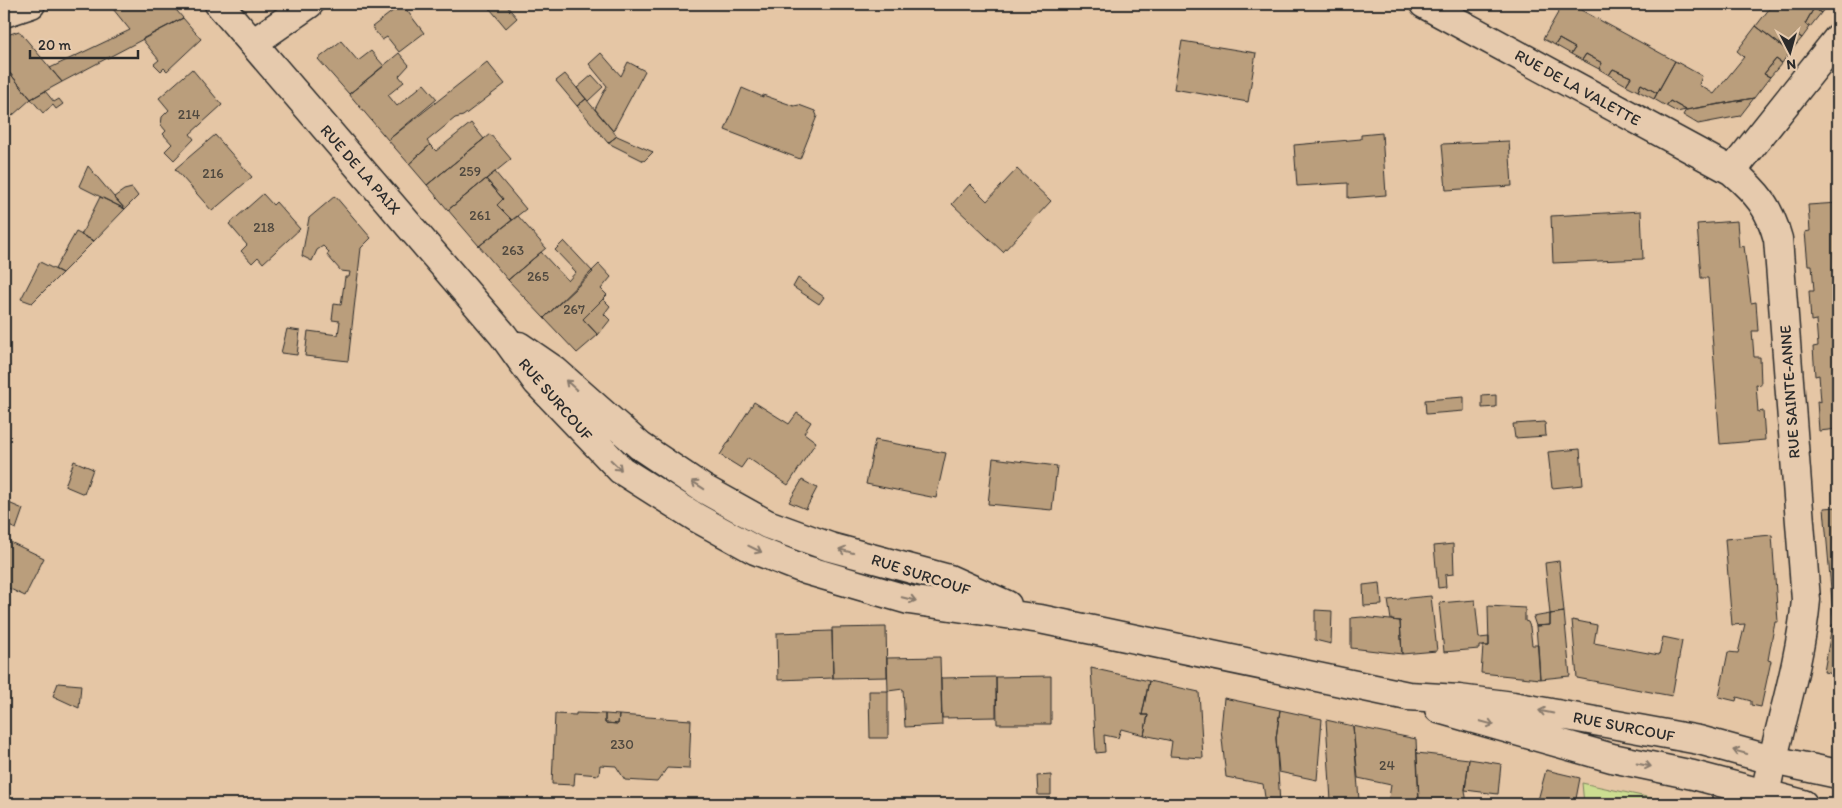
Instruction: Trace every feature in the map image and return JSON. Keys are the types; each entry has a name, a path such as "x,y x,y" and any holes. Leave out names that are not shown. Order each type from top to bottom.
{"main road":[{"path":"4,13 31,4"},
{"name":"RUE DE LA PAIX","path":"219,4 503,335"},
{"path":"253,43 309,4"},
{"name":"RUE DE LA VALETTE","path":"1424,4 1732,171"},
{"path":"1732,171 1838,38"},
{"name":"RUE SAINTE-ANNE","path":"1732,171 1763,200 1772,216 1778,239 1806,600 1803,631 1790,696 1772,760 1765,794"},
{"name":"RUE SURCOUF","path":"503,335 537,382 621,470 697,518 755,550 806,570 909,600 1040,619 1408,696 1459,699 1513,706 1699,740 1772,760 1838,774"},
{"name":"RUE SURCOUF","path":"1408,696 1449,713 1564,745 1803,804"}],"green space":[{"path":"1582,783 1679,804 1584,804"}],"building":[{"path":"109,4 171,4 183,18 62,82 50,68 130,30"},
{"path":"402,4 424,33 399,52 387,37 382,40 372,27"},
{"path":"486,4 505,4 517,18 506,28"},
{"path":"1563,4 1570,4 1675,61 1657,93 1641,84 1638,91 1626,85 1631,77 1613,69 1609,75 1599,69 1602,63 1586,54 1582,60 1571,54 1575,48 1559,39 1555,45 1543,39"},
{"path":"1773,4 1828,4 1821,13 1814,8 1805,24 1810,27 1802,38 1796,34 1784,48 1756,26"},
{"path":"1814,8 1821,13 1810,27 1805,24"},
{"path":"183,18 201,39 167,71 164,68 161,71 154,64 159,60 142,39"},
{"path":"1756,26 1790,52 1782,63 1776,59 1764,74 1770,77 1754,98 1686,110 1670,101 1666,106 1654,99 1675,61 1702,76 1699,85 1714,94 1744,57 1737,51"},
{"path":"19,31 62,82 31,99 4,66 4,36"},
{"path":"1796,34 1802,38 1790,52 1784,48"},
{"path":"1559,39 1575,48 1571,54 1555,45"},
{"path":"341,41 358,61 371,51 384,66 349,94 318,59"},
{"path":"1182,41 1256,53 1248,102 1174,89"},
{"path":"399,53 409,65 399,76 404,82 388,95 397,106 424,84 437,99 388,140 349,94"},
{"path":"601,53 621,76 628,62 645,71 613,131 595,109 607,86 589,64"},
{"path":"1586,54 1602,63 1599,69 1582,60"},
{"path":"1776,59 1782,63 1770,77 1764,74"},
{"path":"487,62 505,84 463,116 455,118 427,141 430,145 409,164 388,140"},
{"path":"4,66 31,99 4,123"},
{"path":"192,69 222,105 190,134 194,139 174,160 165,151 172,144 163,134 166,131 161,125 162,117 169,110 159,98"},
{"path":"1613,69 1631,77 1626,85 1609,75"},
{"path":"565,74 586,99 577,106 556,81"},
{"path":"592,75 603,87 588,101 577,88"},
{"path":"1641,84 1657,93 1654,99 1638,91"},
{"path":"742,88 763,97 763,95 815,111 817,116 800,159 725,130"},
{"path":"45,91 54,102 59,99 63,104 56,109 53,105 43,113 31,99"},
{"path":"1754,98 1740,116 1698,124 1683,115 1686,110"},
{"path":"586,99 617,136 608,143 577,106"},
{"path":"1670,101 1686,110 1677,112 1666,106"},
{"path":"471,123 484,139 427,185 409,164 430,145 436,151"},
{"path":"1382,133 1386,195 1348,198 1348,183 1297,186 1294,145 1361,139 1361,135"},
{"path":"490,134 511,159 448,210 427,185"},
{"path":"215,135 252,177 212,211 175,169"},
{"path":"617,136 653,152 644,161 608,143"},
{"path":"1509,141 1512,186 1446,190 1442,144"},
{"path":"88,166 114,197 125,209 79,186"},
{"path":"1017,169 1051,201 1003,252 952,204 970,184 987,201"},
{"path":"495,172 526,209 512,220 497,205 503,199 486,179"},
{"path":"486,179 503,199 497,205 512,220 479,246 448,210"},
{"path":"132,188 138,196 125,209 114,197 124,190"},
{"path":"263,194 273,205 276,202 300,229 263,263 258,257 252,263 241,251 247,245 229,224"},
{"path":"335,196 371,238 361,248 348,361 305,356 308,331 338,335 340,321 332,320 334,304 341,305 345,277 349,277 350,272 341,271 327,255 329,252 323,246 317,250 312,261 302,256 309,218"},
{"path":"100,197 125,209 94,241 81,235"},
{"path":"1838,203 1838,429 1819,431 1817,401 1821,402 1819,375 1815,376 1813,347 1818,346 1816,320 1811,321 1809,291 1814,291 1812,265 1808,265 1805,232 1810,231 1808,205"},
{"path":"1641,211 1643,259 1553,263 1551,216"},
{"path":"518,216 546,248 508,280 479,246"},
{"path":"1737,221 1739,247 1744,246 1751,303 1756,302 1758,331 1752,331 1754,357 1760,357 1761,385 1756,384 1758,412 1763,411 1765,440 1720,444 1708,278 1701,278 1697,224"},
{"path":"76,232 94,241 62,273 55,269"},
{"path":"564,241 593,272 544,318 508,280 541,252 568,281 576,272 555,250"},
{"path":"40,262 62,273 32,303 21,299"},
{"path":"599,264 611,277 601,289 607,295 583,319 598,335 577,353 544,318"},
{"path":"798,278 824,297 819,304 793,287"},
{"path":"603,299 610,306 604,314 610,320 598,335 583,319"},
{"path":"287,329 300,331 297,355 281,353"},
{"path":"1496,395 1496,407 1482,408 1482,396"},
{"path":"1464,397 1464,411 1426,414 1425,400"},
{"path":"754,402 789,424 797,413 811,422 804,433 816,442 788,485 748,458 741,468 720,455"},
{"path":"1545,422 1546,436 1515,438 1513,424"},
{"path":"875,440 946,453 936,498 866,484"},
{"path":"1580,449 1583,485 1552,488 1548,452"},
{"path":"993,458 1057,466 1052,510 988,504"},
{"path":"74,461 93,469 84,494 65,486"},
{"path":"802,480 817,488 806,509 789,502"},
{"path":"4,501 23,509 16,529 4,524"},
{"path":"1838,507 1838,675 1824,672 1832,625 1834,624 1824,508"},
{"path":"1772,535 1778,622 1775,622 1768,660 1771,661 1761,707 1751,705 1751,701 1737,697 1736,701 1719,697 1728,652 1738,653 1745,624 1732,625 1725,539"},
{"path":"4,539 44,558 25,596 4,586"},
{"path":"1453,544 1454,574 1445,575 1446,587 1438,588 1434,546"},
{"path":"1559,561 1564,612 1550,614 1545,563"},
{"path":"1380,583 1382,605 1364,606 1363,585"},
{"path":"1431,596 1437,651 1402,654 1400,621 1391,620 1388,600"},
{"path":"1475,600 1479,638 1489,637 1489,646 1479,646 1479,649 1444,652 1439,603"},
{"path":"1488,606 1525,608 1525,621 1528,622 1530,627 1532,645 1538,645 1540,679 1481,673 1483,646 1489,646"},
{"path":"1315,610 1332,611 1331,644 1315,640"},
{"path":"1564,612 1570,676 1540,679 1536,626 1550,625 1550,614"},
{"path":"1550,614 1550,625 1536,626 1533,617"},
{"path":"1362,617 1400,621 1402,654 1351,648 1351,618"},
{"path":"1572,620 1597,625 1594,643 1659,655 1663,637 1682,641 1672,696 1577,678"},
{"path":"886,627 887,677 833,678 832,628"},
{"path":"832,631 833,678 778,680 777,633"},
{"path":"940,657 942,725 905,727 903,689 888,691 887,658"},
{"path":"1091,668 1149,681 1142,715 1148,715 1144,735 1121,729 1118,738 1104,735 1105,752 1096,753"},
{"path":"1051,676 1051,724 997,724 996,677"},
{"path":"996,677 996,717 942,718 941,678"},
{"path":"1149,681 1199,692 1203,758 1170,756 1172,741 1144,735 1148,715 1142,715"},
{"path":"58,683 81,685 79,708 53,696"},
{"path":"869,691 888,691 888,738 870,738"},
{"path":"1224,698 1280,710 1276,738 1280,804 1266,804 1263,784 1226,777 1221,729"},
{"path":"1280,710 1322,719 1317,780 1279,772 1276,738"},
{"path":"576,713 605,714 605,723 618,724 619,715 691,720 689,769 667,768 657,782 625,780 616,766 600,765 599,775 575,773 574,785 552,784 555,714 576,715"},
{"path":"605,714 619,715 618,724 605,723"},
{"path":"1326,720 1353,726 1359,800 1331,801"},
{"path":"1353,726 1416,739 1419,804 1388,804 1391,785 1358,778"},
{"path":"1417,753 1469,759 1465,790 1467,804 1419,799"},
{"path":"1469,759 1501,764 1498,794 1465,790"},
{"path":"1546,770 1580,778 1575,804 1537,804"},
{"path":"1051,775 1051,795 1038,795 1037,776"}]}
